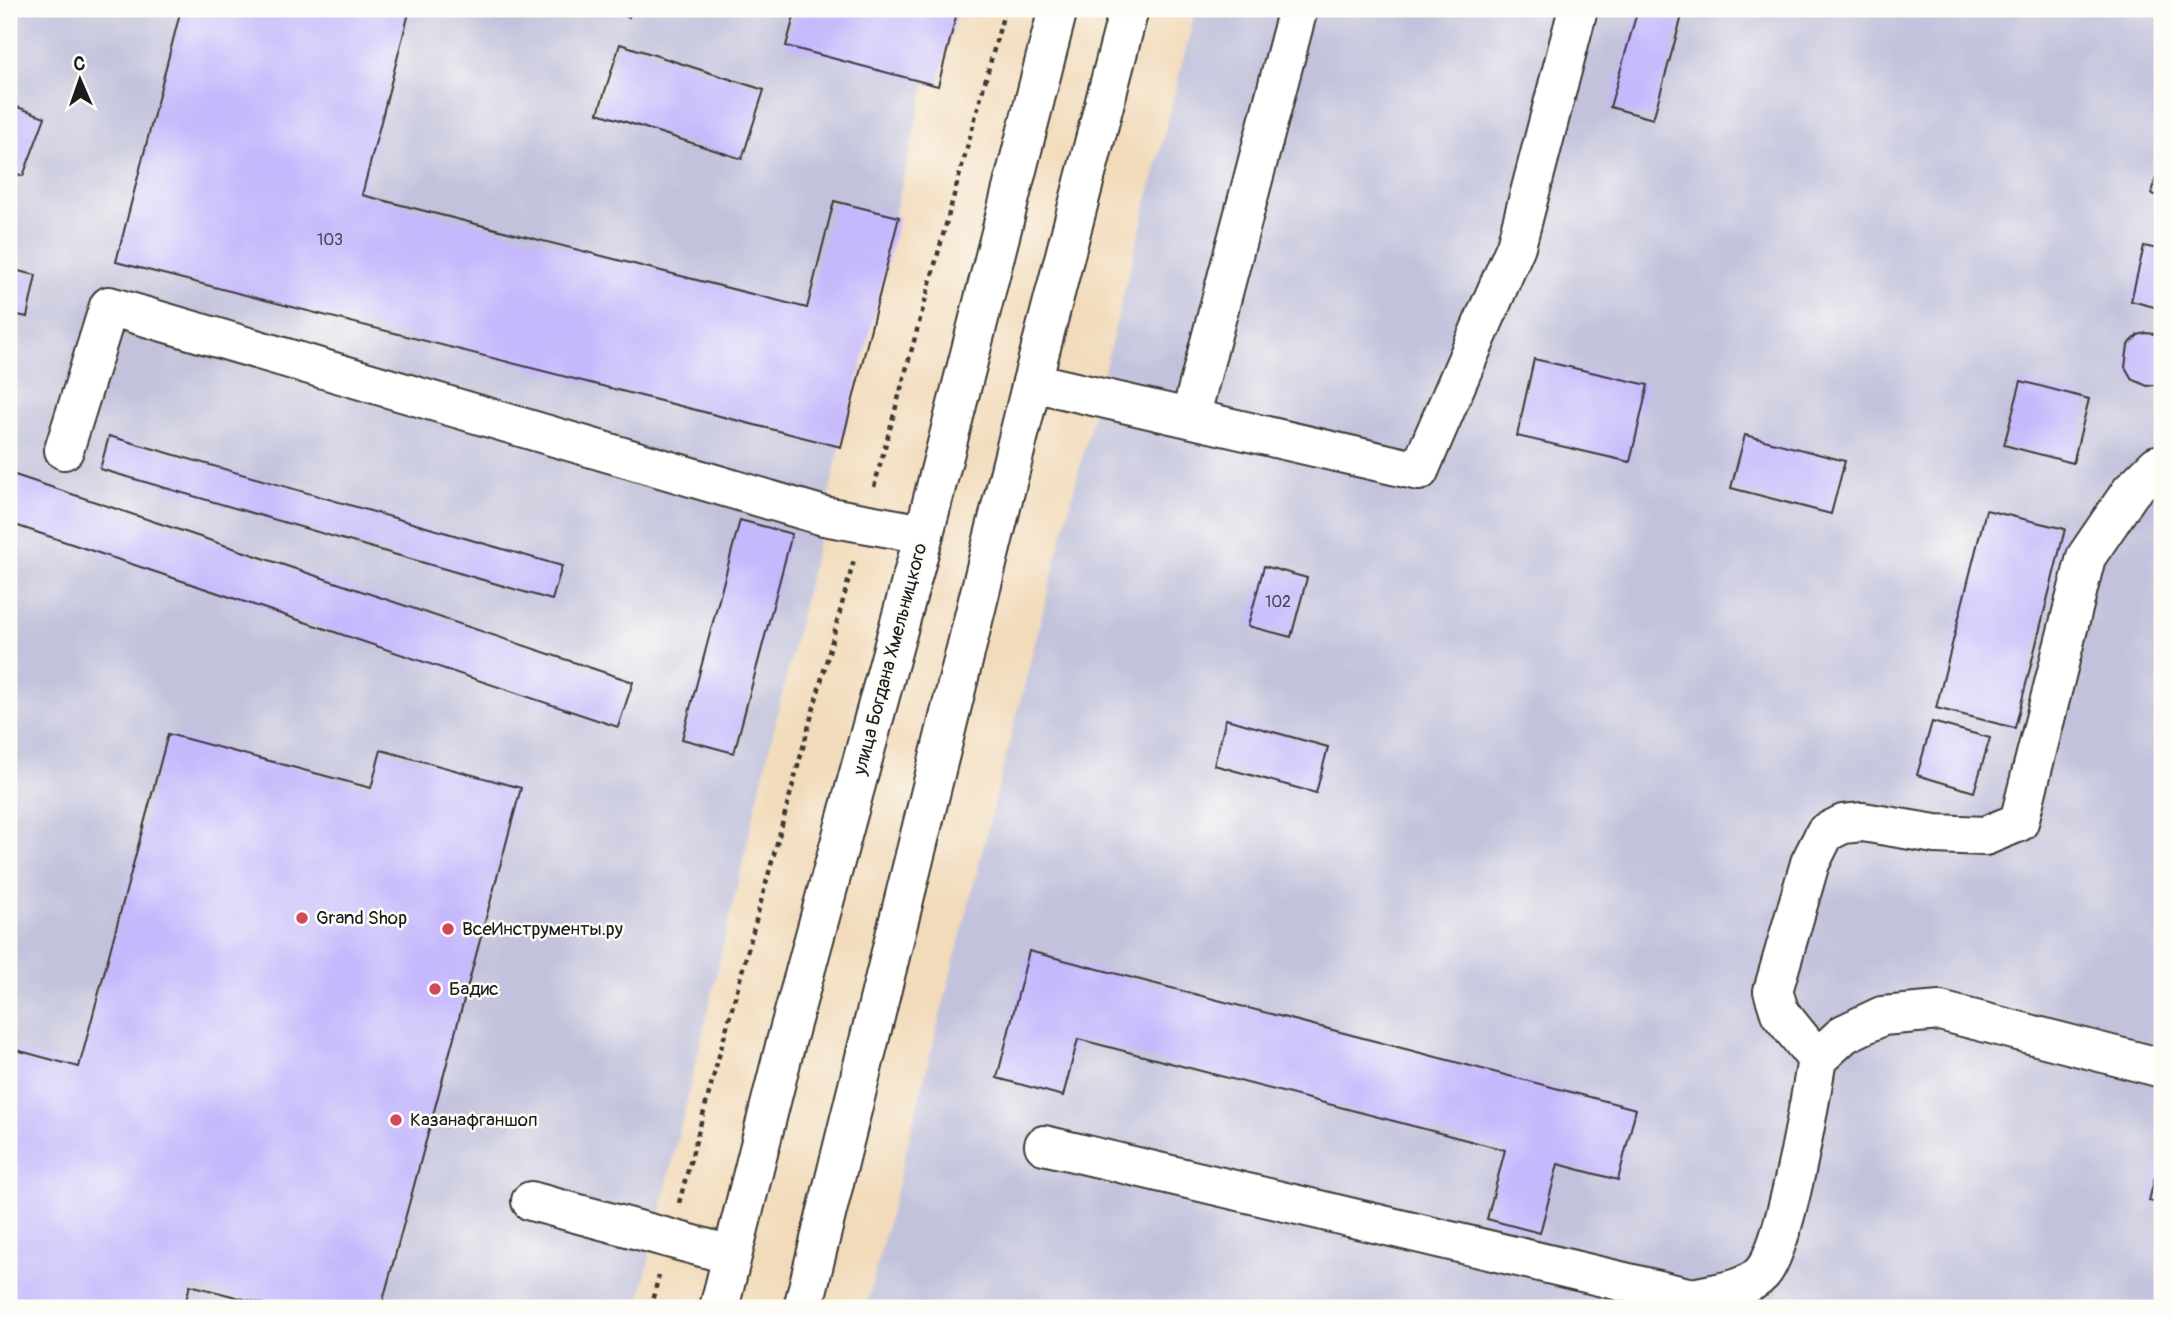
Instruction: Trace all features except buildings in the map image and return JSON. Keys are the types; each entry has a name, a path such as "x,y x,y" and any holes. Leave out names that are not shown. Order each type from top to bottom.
{"main road":[{"name":"улица Богдана Хмельницкого","path":"719,1308 924,534 1058,9"},
{"path":"803,1308 1032,382 1129,9"},
{"path":"1190,418 1298,9"},
{"path":"1032,382 1419,471 1516,246 1578,9"},
{"path":"64,450 109,306 824,516 924,534"},
{"path":"1817,1059 1780,1013 1773,991 1810,863 1825,833 1843,824 1863,822 1935,834 1985,836 2019,822 2086,558 2131,491 2157,465 2162,465"},
{"path":"1044,1145 1692,1298 1734,1289 1762,1273 1777,1245 1817,1059 1844,1034 1882,1016 1940,1011 2162,1068"},
{"path":"531,1201 731,1255"}],"path":[{"path":"650,1308 1005,9"}],"shaded area":[{"path":"9,9 943,9 638,1308 9,1308"},
{"path":"1196,9 2162,9 2162,1308 866,1308"}],"place":[{"name":"Grand Shop","path":"302,918"},
{"name":"ВсеИнструменты.ру","path":"448,929"},
{"name":"Бадис","path":"435,989"},
{"name":"Казанафганшоп","path":"396,1120"}]}
